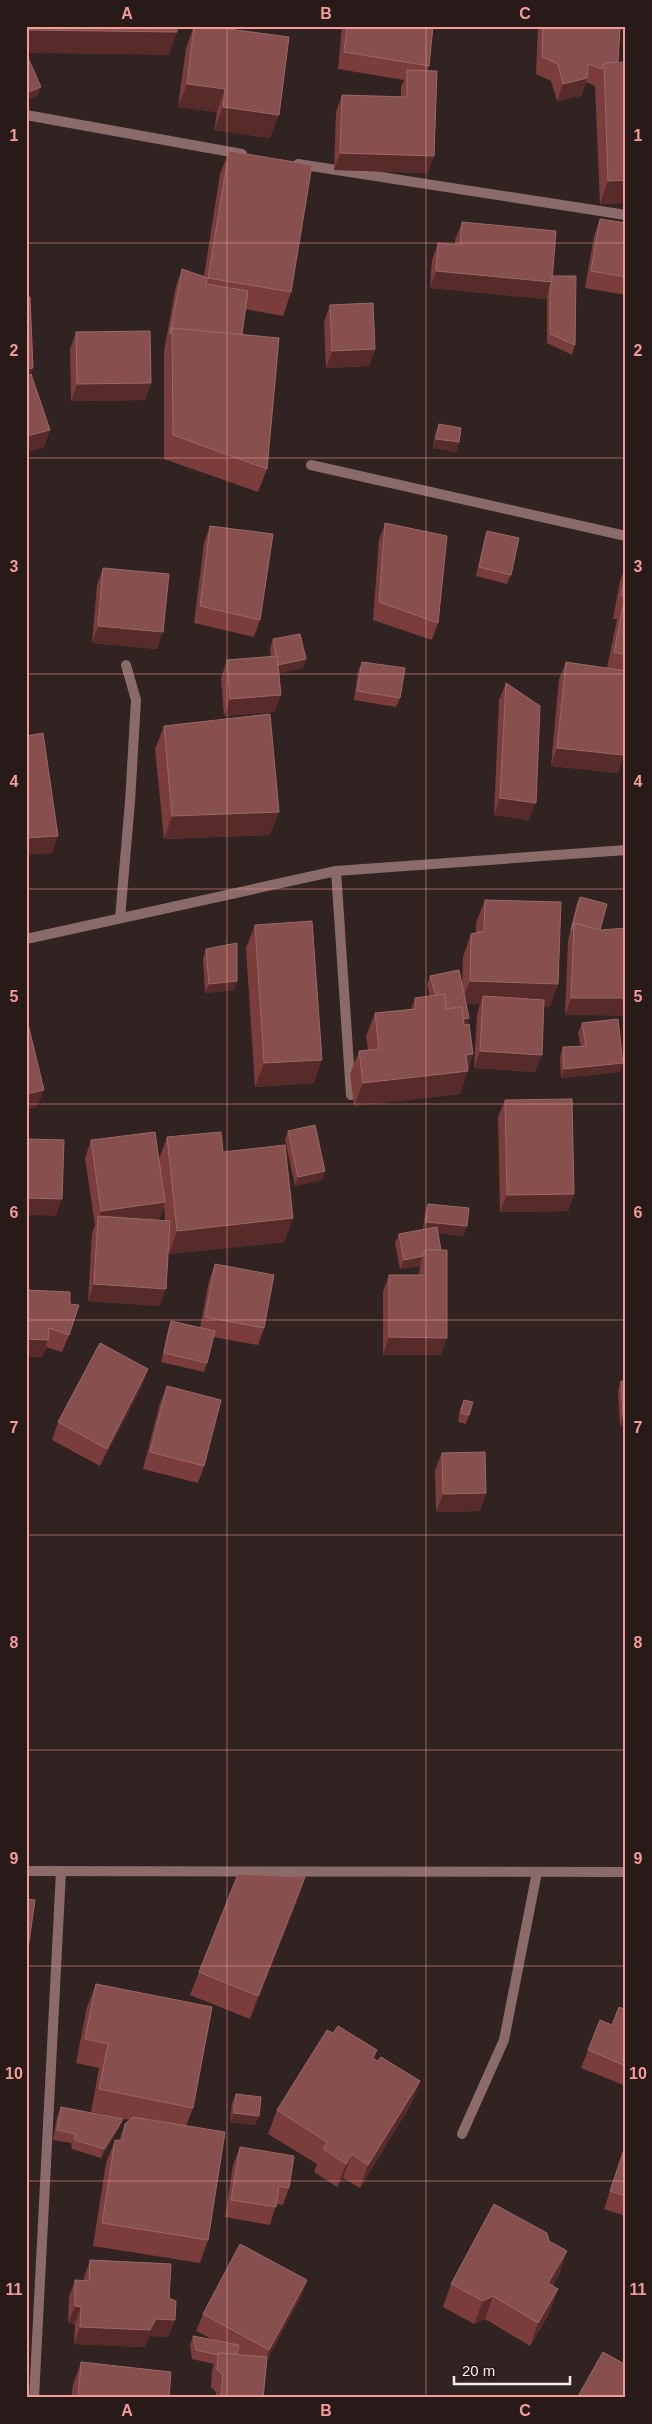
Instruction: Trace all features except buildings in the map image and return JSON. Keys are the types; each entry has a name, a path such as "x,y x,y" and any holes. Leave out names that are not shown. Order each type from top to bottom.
{"street":[{"path":"26,115 257,157"},
{"path":"286,162 626,215"},
{"path":"311,465 626,536"},
{"path":"120,918 136,700 126,665"},
{"path":"26,939 336,871 626,850"},
{"path":"336,871 351,1095"},
{"path":"26,1871 626,1872"},
{"path":"34,2398 61,1871"},
{"path":"462,2134 504,2040 537,1872"}]}
